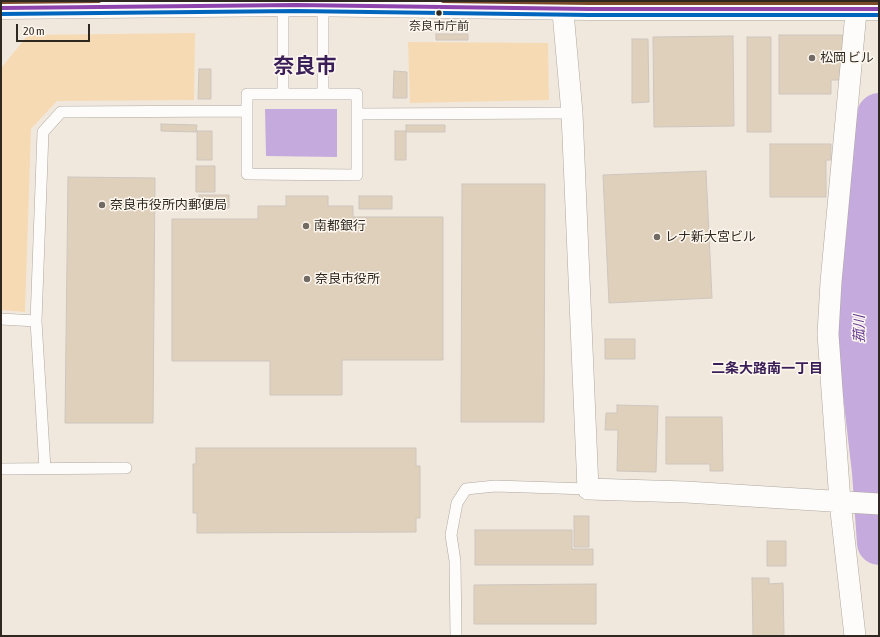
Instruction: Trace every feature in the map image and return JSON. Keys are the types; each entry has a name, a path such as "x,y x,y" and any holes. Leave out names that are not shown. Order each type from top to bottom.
{"highway":[{"path":"1,8 283,5 865,7"}],"street":[{"path":"563,5 572,113 588,489 686,492 879,504"},
{"path":"855,636 840,502 828,334 831,282 865,7"}],"lane":[{"path":"283,5 283,94"},
{"path":"323,6 323,94"},
{"path":"247,94 283,94 357,94 357,175 247,174 247,94"},
{"path":"45,469 36,321 43,132 61,112 247,111"},
{"path":"357,114 572,113"},
{"path":"1,319 36,321"},
{"path":"1,469 126,468"},
{"path":"456,636 455,561 451,535 458,503 466,489 495,486 588,489"}],"shaded area":[{"path":"195,33 194,100 57,101 31,129 25,312 1,310 1,68 28,35"},
{"path":"408,42 548,43 549,100 410,103"},
{"path":"265,109 337,109 337,157 266,156"}],"building":[{"path":"436,34 468,34 468,40 436,40"},
{"name":"松岡 ビル","path":"779,35 846,35 846,80 831,80 831,94 779,94"},
{"path":"733,36 734,126 654,127 653,37"},
{"path":"747,37 771,37 771,132 747,132"},
{"path":"632,39 648,39 649,102 632,103"},
{"path":"199,69 211,69 211,99 198,99"},
{"path":"394,71 407,72 407,98 393,98"},
{"path":"161,124 197,125 196,132 161,131"},
{"path":"406,125 445,125 445,132 406,132"},
{"path":"197,131 212,131 212,160 197,160"},
{"path":"395,131 406,131 406,160 395,160"},
{"path":"770,144 831,144 831,160 826,160 826,197 770,197"},
{"path":"196,166 215,166 215,192 196,192"},
{"name":"レナ新大宮ビル","path":"706,171 712,298 609,303 603,175"},
{"path":"68,177 155,178 153,423 65,423"},
{"path":"462,184 545,184 544,422 461,422"},
{"path":"199,195 229,195 229,208 199,208"},
{"path":"286,196 328,196 328,206 353,206 353,217 443,217 443,360 342,360 342,395 270,395 270,361 172,361 172,219 258,219 258,206 286,206"},
{"path":"359,196 392,196 392,209 359,209"},
{"path":"605,339 635,339 635,359 605,359"},
{"path":"617,405 658,406 656,472 617,471 618,430 605,430 606,413 617,413"},
{"path":"666,417 722,417 723,471 710,471 710,464 666,464"},
{"path":"196,448 416,448 416,466 420,466 420,518 416,518 416,532 197,533 197,513 193,513 193,464 196,464"},
{"path":"574,516 589,516 589,547 574,547"},
{"path":"475,530 572,530 572,549 593,549 593,565 475,565"},
{"path":"767,541 786,541 786,566 767,566"},
{"path":"752,578 769,578 769,584 783,583 784,636 753,636"},
{"path":"596,584 596,624 474,624 474,585"}],"waterway":[{"name":"菰川","path":"879,115 860,251 859,342 874,472 879,543"}],"transit line":[{"path":"1,2 99,1"},
{"path":"443,1 589,3 879,3"},
{"path":"1,8 296,5 589,9 879,9"},
{"path":"1,14 296,11 589,15 879,15"}],"place":[{"name":"奈良市庁前","path":"439,13"},
{"name":"松岡 ビル","path":"812,58"},
{"name":"奈良市役所内郵便局","path":"102,205"},
{"name":"南都銀行","path":"306,226"},
{"name":"レナ新大宮ビル","path":"657,237"},
{"name":"奈良市役所","path":"307,279"}],"district":[{"name":"奈良市","path":"305,66"},
{"name":"二条大路南一丁目","path":"767,369"}]}
